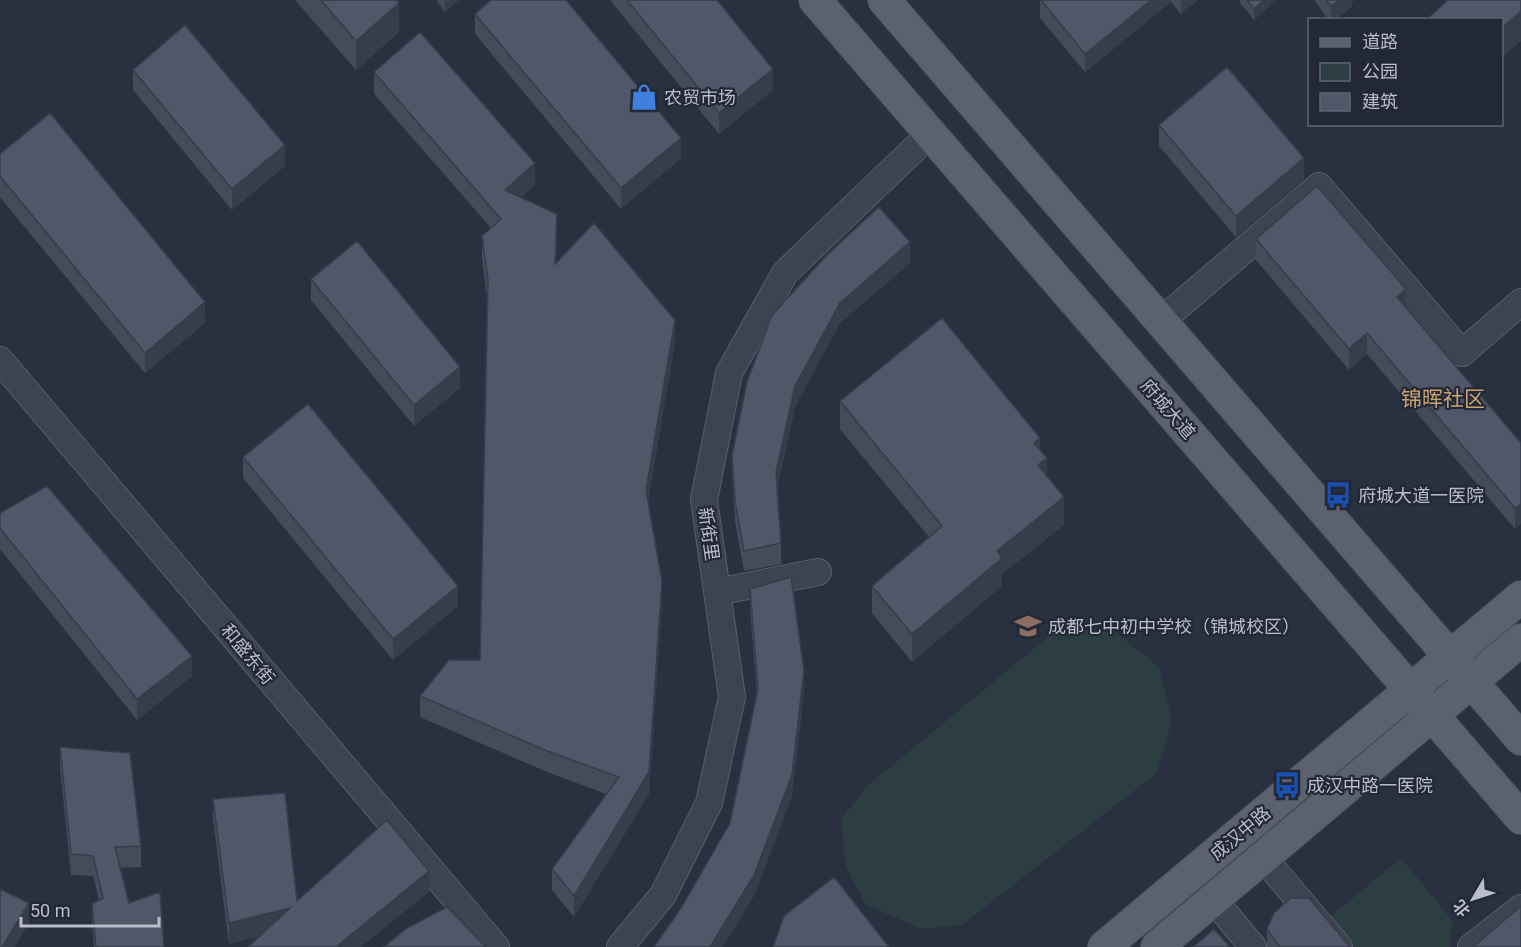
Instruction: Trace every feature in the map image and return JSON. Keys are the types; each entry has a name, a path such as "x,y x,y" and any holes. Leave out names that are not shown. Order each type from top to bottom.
{"main road":[{"name":"府城大道","path":"815,0 930,134 1453,697 1521,818"},
{"name":"府城大道","path":"884,0 1162,320 1430,672 1453,697 1521,739"},
{"name":"成汉中路","path":"1104,947 1521,597"},
{"name":"成汉中路","path":"1157,947 1262,856 1521,640"}],"street":[{"name":"新街里","path":"620,947 663,895 709,803 732,697 704,500 729,373 785,273 930,134"},
{"path":"1162,320 1319,186 1462,353 1521,302"},
{"name":"和盛东街","path":"0,360 496,947"},
{"path":"717,592 818,572"},
{"path":"1262,856 1275,931"},
{"path":"1213,899 1275,931 1339,947"},
{"path":"1471,947 1521,908"}],"green space":[{"path":"1108,626 1159,667 1172,720 1157,773 962,925 923,929 866,905 846,867 841,820 866,787 1049,636"},
{"path":"1401,858 1452,920 1450,947 1348,947 1326,920"}],"building":[{"path":"321,0 397,0 399,3 356,41"},
{"path":"491,0 566,0 681,138 621,188 475,14"},
{"path":"627,0 717,0 773,69 719,113"},
{"path":"1041,0 1151,0 1085,54"},
{"path":"1247,0 1264,0 1254,9"},
{"path":"1326,0 1340,0 1331,6"},
{"path":"1448,0 1521,0 1521,11 1503,27 1503,18 1428,18"},
{"path":"185,25 285,145 232,189 133,70"},
{"path":"420,32 535,163 505,190 557,214 555,264 594,223 675,320 646,490 662,581 649,772 574,896 552,869 619,777 547,751 420,696 449,660 480,660 488,280 482,236 501,219 374,72"},
{"path":"1227,67 1304,158 1236,216 1159,125"},
{"path":"50,113 205,302 145,353 0,176 0,154"},
{"path":"1317,186 1406,289 1397,297 1521,443 1521,504 1515,508 1367,333 1349,349 1256,239"},
{"path":"879,207 910,242 840,303 795,386 776,472 781,543 744,551 735,501 732,455 747,382 772,315 828,254"},
{"path":"357,241 460,367 414,405 311,279"},
{"path":"942,318 1040,438 1034,443 1047,458 1038,465 1064,497 997,551 1002,558 912,634 872,586 942,526 840,401"},
{"path":"308,404 458,586 393,639 243,457"},
{"path":"47,486 192,656 137,699 0,528 0,513"},
{"path":"791,577 804,670 792,775 754,875 710,947 654,947 681,908 730,823 758,688 750,589"},
{"path":"60,747 130,753 141,846 115,847 129,903 160,892 164,947 96,947 92,904 103,898 93,856 71,854"},
{"path":"285,793 297,901 387,820 429,871 336,947 248,947 290,908 229,923 213,799"},
{"path":"834,877 889,947 773,947 784,916"},
{"path":"0,889 29,903 2,947 0,947"},
{"path":"1291,898 1309,898 1350,947 1280,947 1267,929 1274,913"},
{"path":"1521,906 1521,947 1473,947"},
{"path":"447,907 486,947 384,947 407,928"},
{"path":"1214,929 1230,947 1193,947"}],"place":[{"name":"农贸市场","path":"644,97"},
{"name":"府城大道一医院","path":"1338,495"},
{"name":"成都七中初中学校（锦城校区）","path":"1028,626"},
{"name":"成汉中路一医院","path":"1287,785"}],"district":[{"name":"锦晖社区","path":"1443,399"}]}
